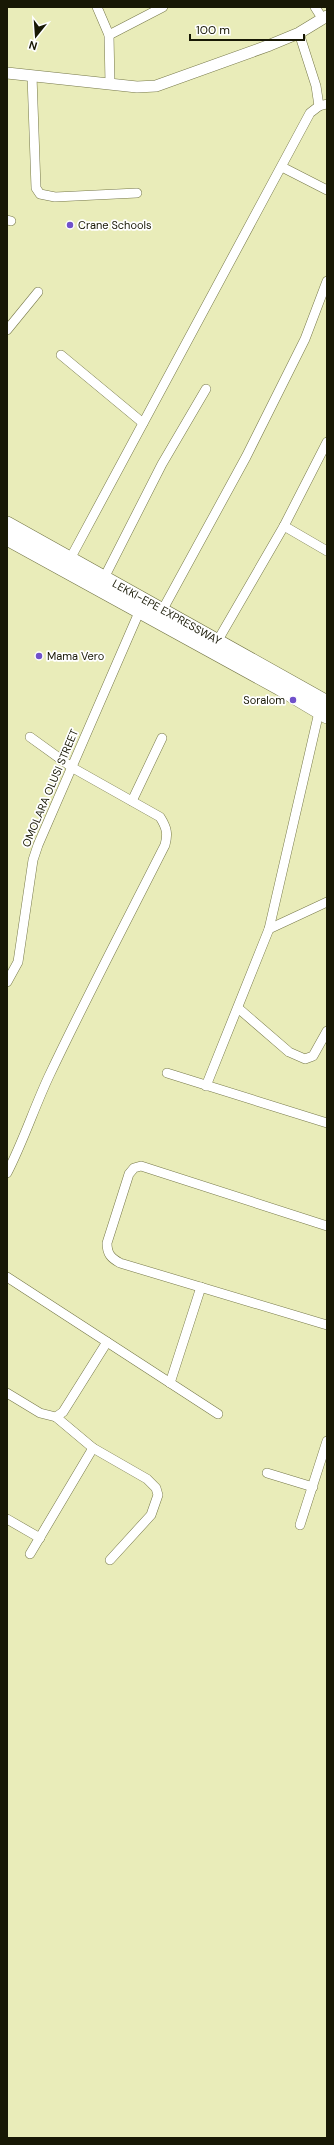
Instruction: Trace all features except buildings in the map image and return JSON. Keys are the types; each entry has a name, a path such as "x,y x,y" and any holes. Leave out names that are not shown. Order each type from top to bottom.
{"highway":[{"name":"LEKKI-EPE EXPRESSWAY","path":"7,524 218,640 324,710"},
{"name":"LEKKI-EPE EXPRESSWAY","path":"7,538 280,688 324,710"}],"street":[{"path":"97,7 108,35 110,84"},
{"path":"108,35 163,7"},
{"path":"7,73 137,87 156,86 197,72 299,32 324,17 315,7"},
{"path":"70,559 310,113 323,105 299,32"},
{"path":"32,76 36,188 40,194 55,197 137,193"},
{"path":"282,167 327,190"},
{"path":"164,610 246,457 302,345 327,281"},
{"path":"7,330 38,292"},
{"path":"61,354 143,424"},
{"path":"104,578 162,464 206,389"},
{"path":"218,640 284,526 326,447"},
{"path":"284,526 327,551"},
{"name":"OMOLARA OLUSI STREET","path":"7,982 18,962 33,860 140,610"},
{"path":"206,1086 269,929 324,710"},
{"path":"7,1173 20,1148 42,1092 85,1002 165,846 168,834 160,817 73,768 30,737"},
{"path":"132,801 162,738"},
{"path":"269,929 327,902"},
{"path":"238,1008 289,1052 305,1059 313,1056 327,1032"},
{"path":"166,1073 327,1123"},
{"path":"327,1226 141,1166 134,1168 129,1174 107,1243 107,1251 112,1258 120,1263 327,1325"},
{"path":"7,1277 218,1414"},
{"path":"170,1383 202,1287"},
{"path":"56,1417 63,1412 106,1342"},
{"path":"7,1393 40,1413 56,1417 93,1448 147,1479 156,1488 158,1495 151,1514 110,1560"},
{"path":"300,1525 327,1441"},
{"path":"30,1554 93,1448"},
{"path":"266,1473 313,1487"},
{"path":"7,1519 40,1538"}],"place":[{"name":"Crane Schools","path":"70,225"},
{"name":"Mama Vero","path":"39,656"},
{"name":"Soralom","path":"293,700"}]}
